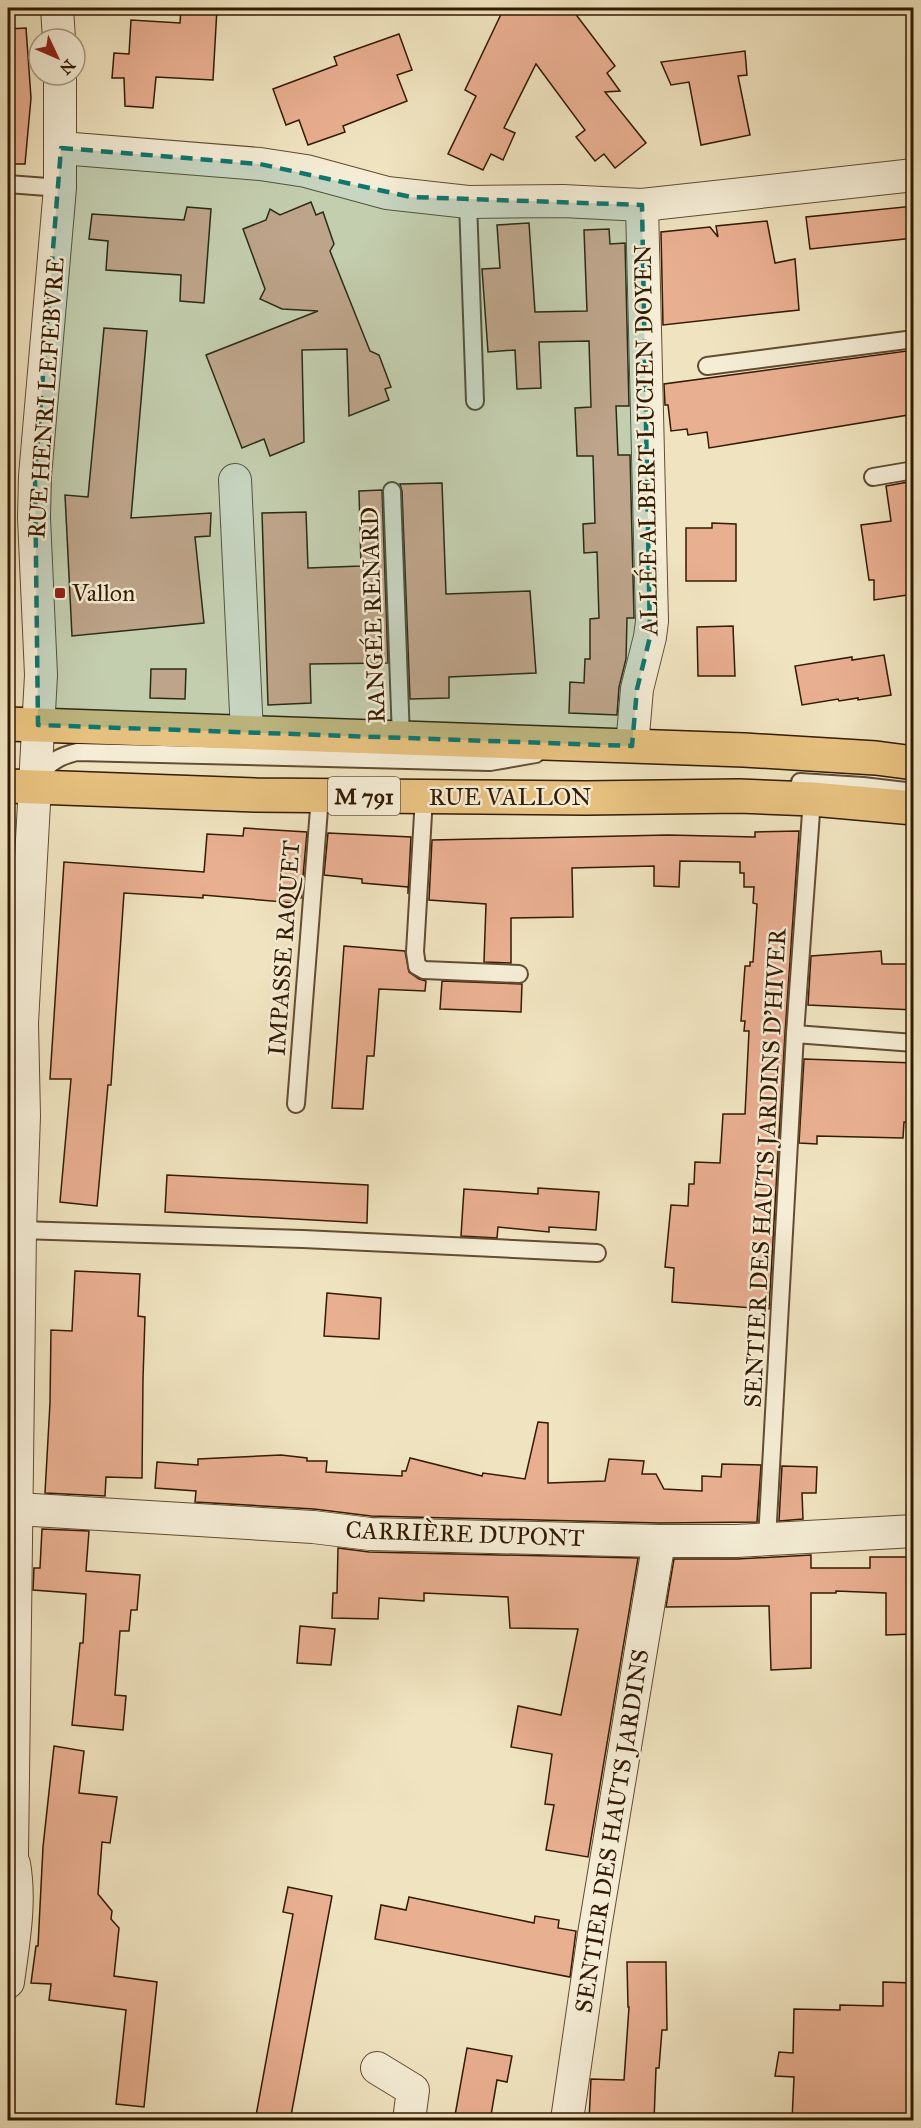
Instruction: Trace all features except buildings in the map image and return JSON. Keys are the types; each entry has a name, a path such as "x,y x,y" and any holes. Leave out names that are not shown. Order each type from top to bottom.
{"main road":[{"name":"RUE VALLON","path":"23,724 794,752 914,763"},
{"name":"RUE VALLON","path":"21,787 320,796 586,798 693,796 812,799 914,808"}],"street":[{"path":"57,8 58,27"},
{"name":"RUE HENRI LEFEBVRE","path":"10,1854 20,1230 24,1116 21,787 23,724 41,675 34,518 35,476 60,188 62,148 60,87"},
{"path":"62,148 260,164 306,171 387,193 468,202 562,201 642,205 914,175"},
{"name":"ALLÉE ALBERT LUCIEN DOYEN","path":"632,746 638,689 649,645 652,621 642,205"},
{"path":"235,480 246,733"},
{"name":"CARRIÈRE DUPONT","path":"17,1509 313,1527 370,1534 659,1541 767,1539 914,1531"},
{"name":"SENTIER DES HAUTS JARDINS","path":"567,2121 594,1934 659,1541"},
{"path":"8,1886 10,1854"},
{"path":"8,1982 16,1885 10,1854"},
{"path":"377,2068 413,2090 408,2121"}],"lane":[{"path":"8,184 60,188"},
{"path":"468,202 475,401"},
{"path":"707,366 914,339"},
{"path":"873,477 914,470"},
{"name":"RANGÉE RENARD","path":"392,491 401,738"},
{"name":"RUE VALLON","path":"21,787 57,759 77,753 490,762 580,744"},
{"path":"693,796 744,782 863,786 914,792"},
{"name":"IMPASSE RAQUET","path":"296,1104 320,796"},
{"path":"424,796 417,966 424,970 519,974"},
{"name":"SENTIER DES HAUTS JARDINS D'HIVER","path":"767,1539 795,1034 812,799"},
{"path":"795,1034 914,1043"},
{"path":"20,1230 314,1239 597,1253"}],"highlighted area":[{"path":"61,148 260,164 411,197 642,205 650,637 637,689 632,746 38,725 35,476"}],"place":[{"name":"Vallon","path":"60,593"}]}
